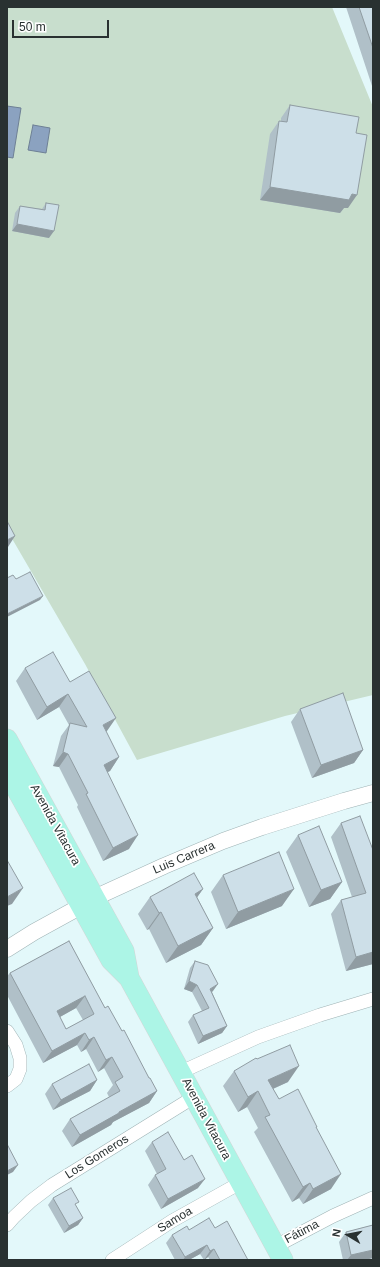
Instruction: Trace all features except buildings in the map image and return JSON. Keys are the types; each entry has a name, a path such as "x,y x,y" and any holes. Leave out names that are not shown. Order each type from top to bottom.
{"main road":[{"name":"Avenida Vitacura","path":"7,739 88,902 111,960 129,978 240,1183 280,1253"},
{"name":"Avenida Vitacura","path":"7,772 88,902"}],"street":[{"name":"Luis Carrera","path":"7,948 88,902 164,866 223,841 303,814 373,793"},
{"path":"180,1072 258,1037 320,1015 373,999"},
{"path":"7,1031 16,1045 20,1058 20,1069 16,1079 7,1086"},
{"name":"Los Gomeros","path":"7,1225 31,1200 52,1185 194,1098"},
{"name":"Samoa","path":"112,1260 172,1221 240,1183"},
{"name":"Fátima","path":"280,1253 332,1216 373,1198"}],"green space":[{"path":"7,7 332,7 373,107 373,695 285,716 137,760 85,664 7,530"}],"water":[{"path":"7,106 21,108 13,158 7,157"},
{"path":"33,125 50,128 46,153 28,150"}]}
